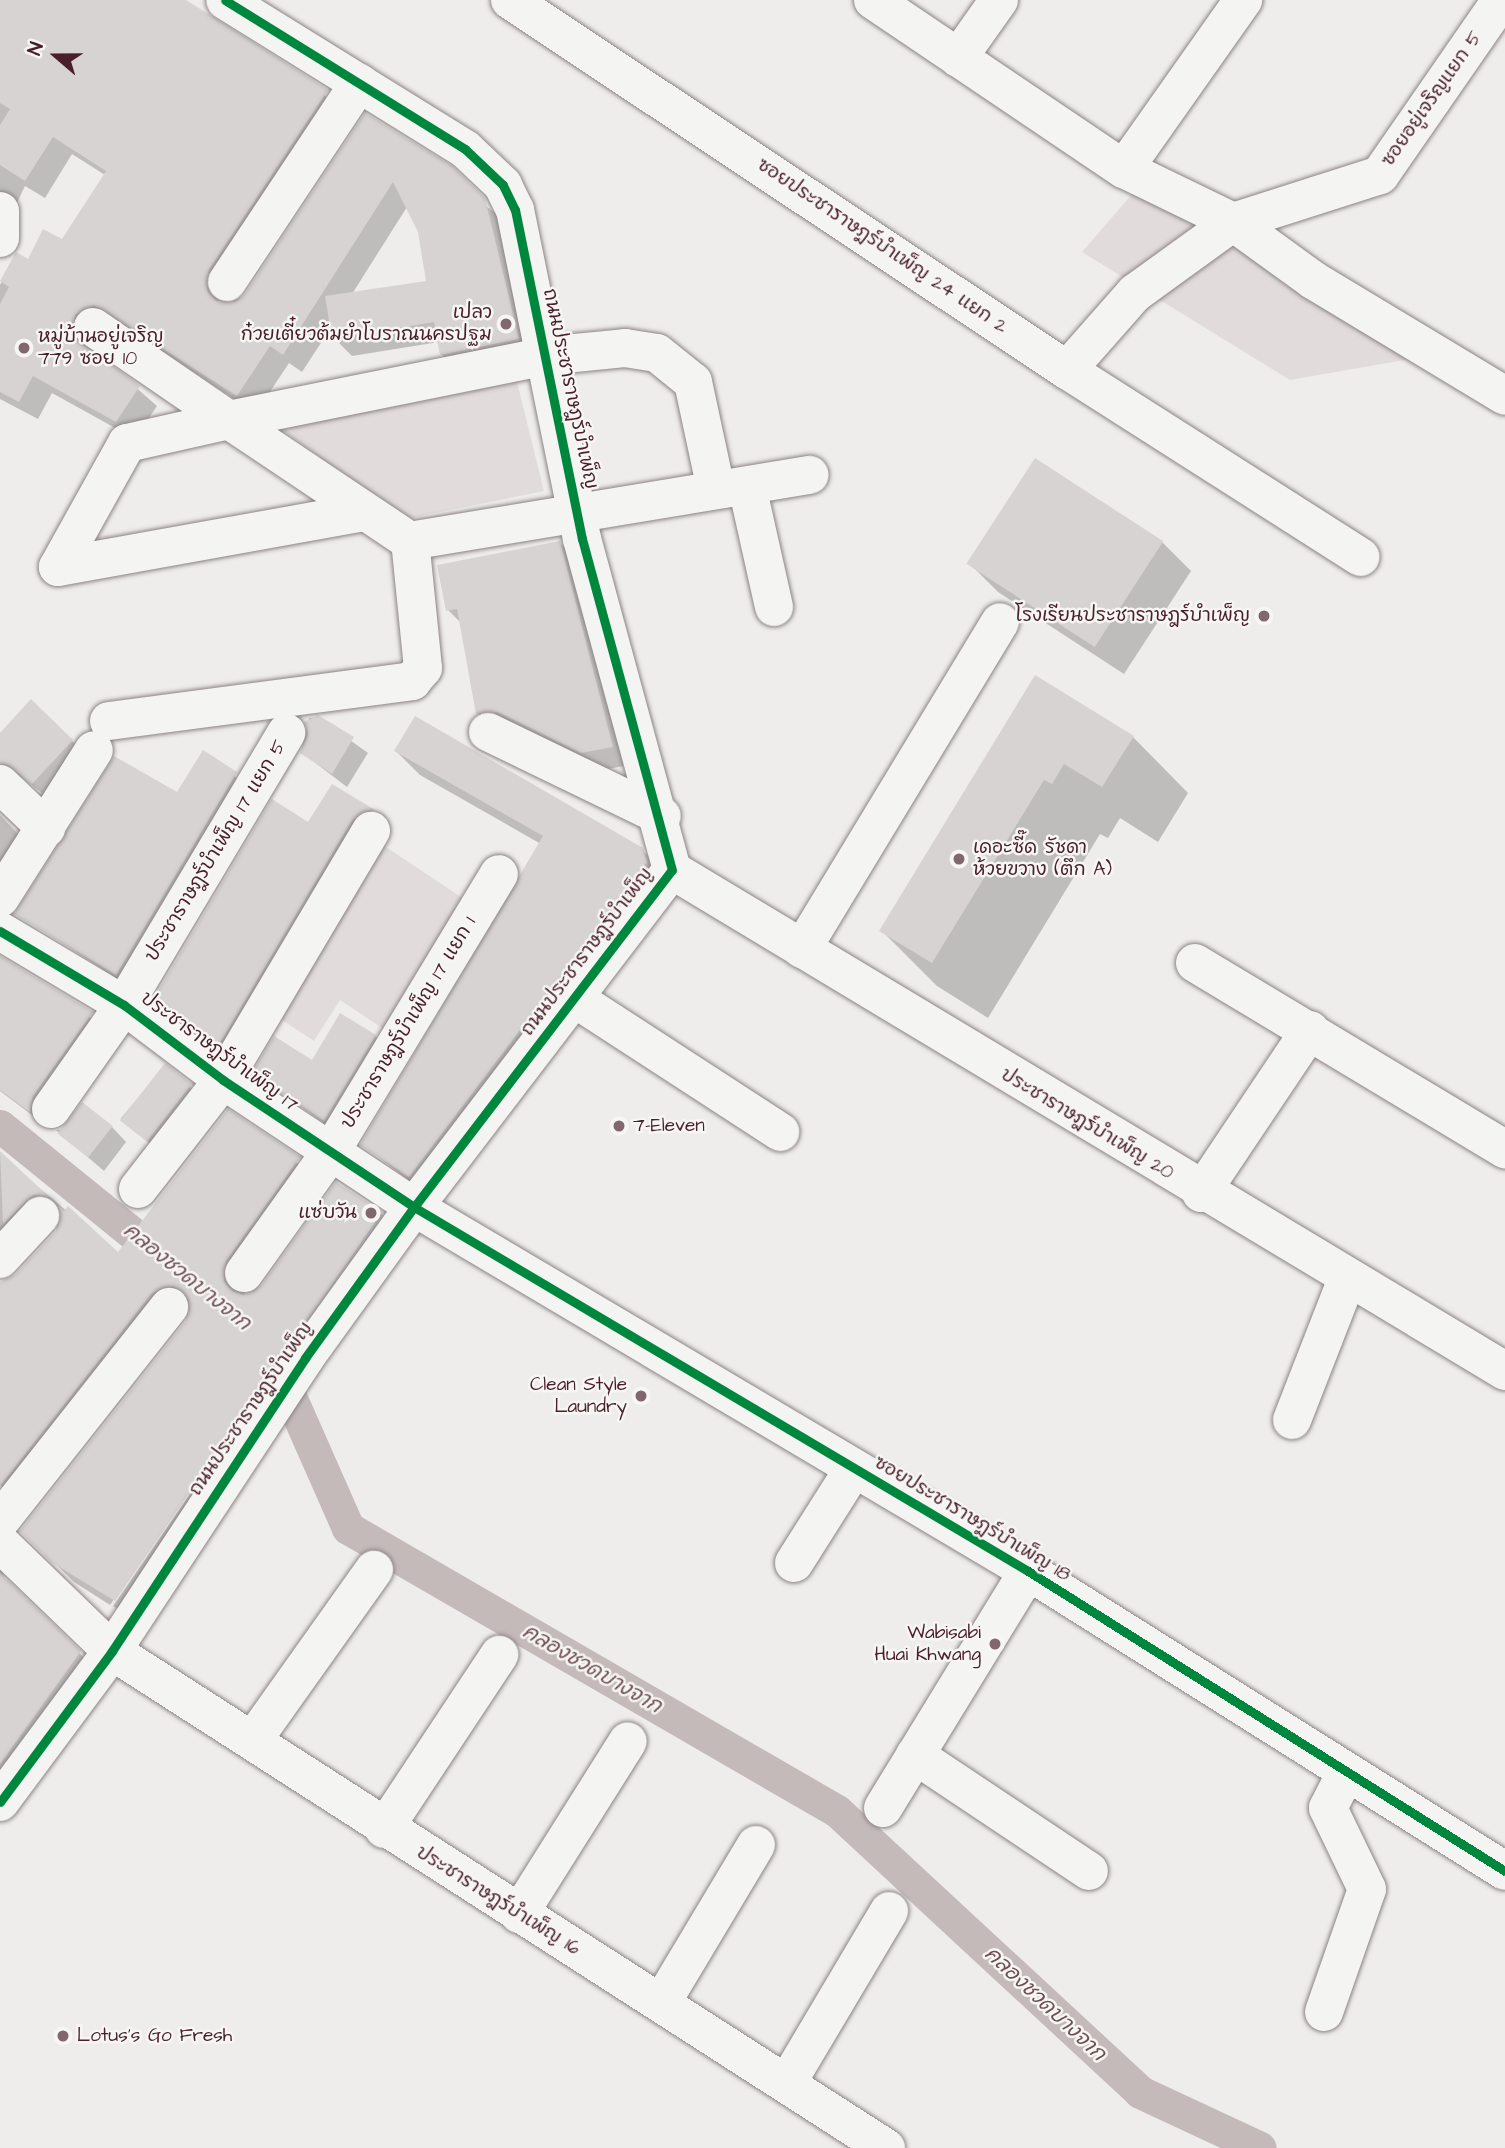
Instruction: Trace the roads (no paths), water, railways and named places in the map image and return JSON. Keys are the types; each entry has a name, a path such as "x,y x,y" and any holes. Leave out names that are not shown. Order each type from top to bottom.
{"street":[{"name":"ถนนประชาราษฎร์บำเพ็ญ","path":"0,1802 112,1651 305,1358 414,1207 672,870 662,816 578,514 515,210 503,185 465,149 359,83 270,12 225,0"},
{"name":"ซอยประชาราษฎร์บำเพ็ญ 24 แยก 2","path":"510,0 1067,370 1360,557"},
{"path":"873,0 1124,169 1233,222 1313,280 1505,396"},
{"path":"958,58 999,0"},
{"path":"1124,169 1243,0"},
{"name":"ซอยอยู่เจริญแยก 5","path":"1233,222 1380,175 1501,0"},
{"path":"227,282 359,83"},
{"path":"0,211 0,238"},
{"path":"1067,370 1135,293 1233,222"},
{"path":"93,327 410,541 578,514 731,483 810,475"},
{"path":"364,512 58,567 127,443 545,356 639,349 685,371 702,401 774,607"},
{"path":"0,898 102,736 412,681 423,668 410,541"},
{"path":"802,949 1000,622"},
{"path":"488,732 662,816"},
{"name":"ประชาราษฎร์บำเพ็ญ 17 แยก 5","path":"51,1109 124,1005 286,733"},
{"path":"0,784 46,828"},
{"path":"138,1189 223,1080 371,831"},
{"name":"ประชาราษฎร์บำเพ็ญ 20","path":"672,870 1200,1193 1505,1371"},
{"name":"ประชาราษฎร์บำเพ็ญ 17 แยก 1","path":"244,1273 330,1153 499,874"},
{"name":"ประชาราษฎร์บำเพ็ญ 17","path":"0,931 124,1005 223,1080 414,1207"},
{"path":"1195,963 1505,1149"},
{"path":"574,998 780,1132"},
{"path":"1200,1193 1310,1030"},
{"name":"ซอยประชาราษฎร์บำเพ็ญ 18","path":"414,1207 1028,1571 1505,1871"},
{"path":"0,1259 40,1216"},
{"path":"1292,1420 1347,1279"},
{"path":"0,1521 169,1307"},
{"path":"794,1563 854,1468"},
{"name":"ประชาราษฎร์บำเพ็ญ 16","path":"0,1543 112,1651 253,1740 384,1829 662,2002 886,2148"},
{"path":"253,1740 374,1570"},
{"path":"883,1808 1028,1571"},
{"path":"384,1829 499,1655"},
{"path":"519,1914 628,1741"},
{"path":"915,1755 1089,1871"},
{"path":"1324,2012 1367,1889 1328,1808 1346,1773"},
{"path":"662,2002 756,1845"},
{"path":"787,2083 889,1911"}],"waterway":[{"name":"คลองชวดบางจาก","path":"0,1126 167,1261"},
{"name":"คลองชวดบางจาก","path":"277,1367 348,1528 837,1811 1140,2092 1260,2148"}],"place":[{"name":"เปลว ก๋วยเตี๋ยวต้มยำโบราณนครปฐม","path":"506,324"},
{"name":"หมู่บ้านอยู่เจริญ 779 ซอย 10","path":"24,348"},
{"name":"โรงเรียนประชาราษฎร์บำเพ็ญ","path":"1264,616"},
{"name":"เดอะซี๊ด รัชดา ห้วยขวาง (ตึก A)","path":"959,859"},
{"name":"7-Eleven","path":"619,1126"},
{"name":"แซ่บวัน","path":"371,1213"},
{"name":"Clean Style Laundry","path":"641,1396"},
{"name":"Wabisabi Huai Khwang","path":"995,1644"},
{"name":"Lotus's Go Fresh","path":"63,2036"}]}
